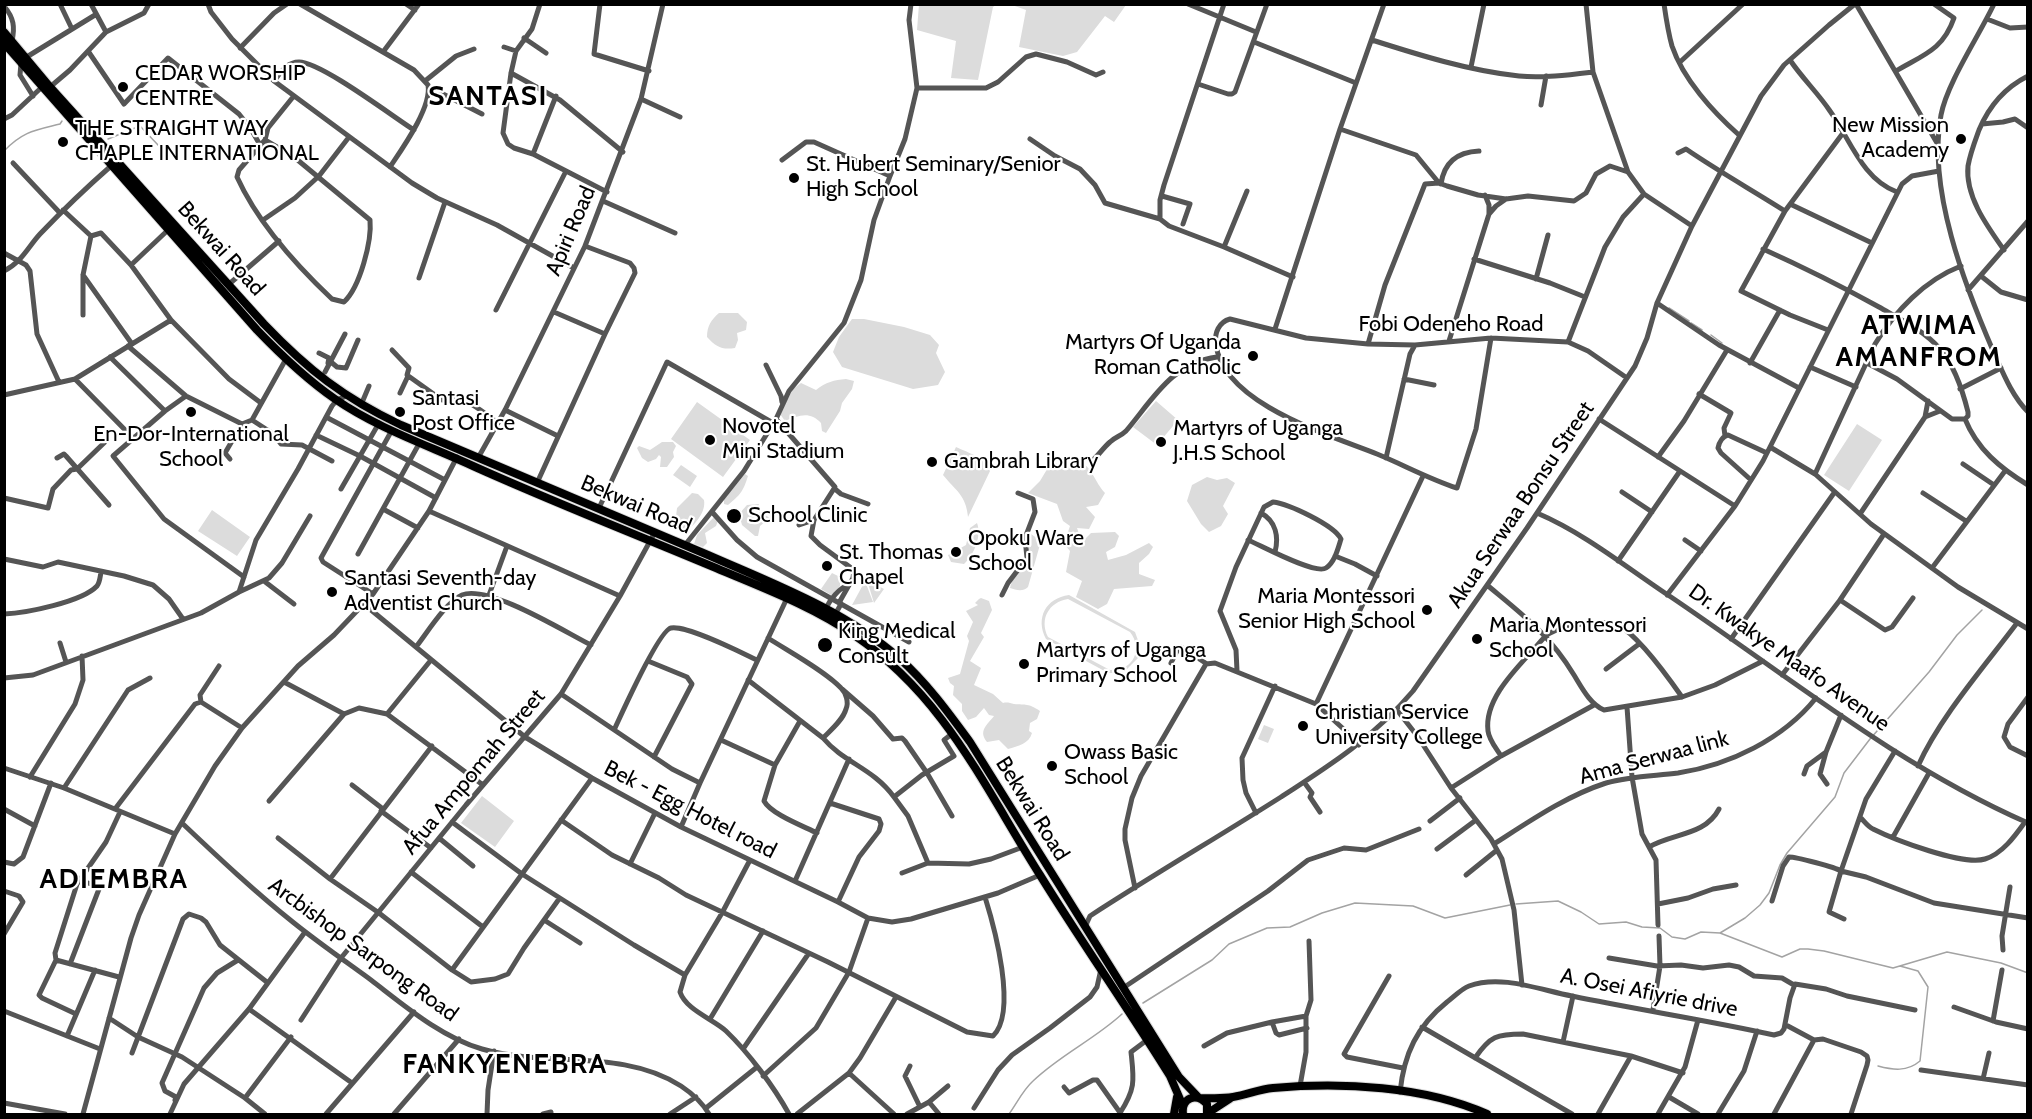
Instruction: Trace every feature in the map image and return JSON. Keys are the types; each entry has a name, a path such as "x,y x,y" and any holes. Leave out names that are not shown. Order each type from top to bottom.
{"highway":[{"name":"Bekwai Road","path":"4,32 8,42 46,87 291,353 323,375 346,396 478,459 685,545 789,595 874,649 914,685 953,733 1040,875 1147,1040 1174,1077"},
{"name":"Bekwai Road","path":"106,154 111,166 286,360 337,400 392,430 555,502 836,613 899,658 935,694 970,742 1123,988 1174,1077"},
{"path":"555,502 560,492"},
{"path":"1017,837 1026,832"},
{"path":"1174,1077 1180,1111"},
{"path":"1174,1077 1200,1092 1230,1098"},
{"path":"1174,1077 1207,1104 1208,1114"},
{"path":"1180,1111 1188,1100 1230,1098 1264,1089 1300,1086 1359,1086 1452,1101 1487,1114"},
{"path":"1177,1089 1180,1111"},
{"path":"1208,1114 1230,1098"}],"street":[{"path":"60,4 72,29"},
{"path":"91,4 106,32"},
{"path":"4,119 46,87 88,51 106,32 144,13 149,4"},
{"path":"208,4 219,24 274,81 390,167 428,193 497,225 574,268"},
{"path":"240,48 274,13 287,4"},
{"path":"300,4 414,69 425,81 429,90 414,130 390,167"},
{"path":"383,52 417,7 406,4"},
{"path":"540,4 532,29 516,51 511,73 504,139 514,148 533,154 607,192"},
{"path":"600,4 594,54 649,71"},
{"name":"Apiri Road","path":"478,459 506,410 554,312 607,192 641,99 663,4"},
{"path":"685,545 744,471 789,391 844,323 849,313 861,280 874,220 905,139 917,88 909,20 911,4"},
{"path":"1188,4 1256,32"},
{"path":"1160,219 1162,196 1224,4"},
{"path":"1198,84 1232,94 1237,88 1267,4"},
{"path":"1275,329 1340,129 1384,4"},
{"path":"1471,67 1484,4"},
{"path":"1586,4 1593,72 1628,172 1644,194 1692,226"},
{"path":"1664,4 1672,47 1680,62 1708,103 1738,135"},
{"path":"1680,62 1743,4"},
{"path":"1856,4 1938,143"},
{"name":"Akua Serwaa Bonsu Street","path":"1090,916 1256,813 1359,745 1397,710 1413,691 1488,585 1628,378 1647,338 1657,303 1692,226 1738,135 1768,86 1790,60 1828,25 1856,4"},
{"path":"1896,71 1934,50 1947,35 1954,18 1934,4"},
{"path":"1994,4 1948,95 1941,114 1938,143 1939,171 1948,220 1968,290 2001,368 2017,398 2028,412"},
{"path":"4,6 15,27 8,42"},
{"path":"33,96 20,75 23,60 95,15"},
{"path":"1987,19 2010,28 2028,27"},
{"path":"524,38 546,53"},
{"path":"1372,39 1471,67 1518,76 1593,72"},
{"path":"1254,42 1356,83"},
{"path":"504,47 516,51"},
{"path":"425,81 456,56 474,49"},
{"path":"88,51 124,104 168,58 239,114 260,145"},
{"path":"917,88 986,88 993,86 1031,55 1036,54 1067,62 1096,75 1103,72"},
{"path":"1790,60 1831,112 1843,133 1879,183 1897,192"},
{"path":"274,81 286,66 297,62 321,68 414,130"},
{"path":"511,73 556,96 623,152"},
{"path":"1541,105 1546,76"},
{"path":"2004,250 1979,211 1969,180 1970,159 1988,111 1996,100 2013,85 2028,76"},
{"path":"429,90 443,94 482,114"},
{"path":"533,154 556,96"},
{"path":"265,140 320,176 370,219 371,230 354,291 344,302 332,299 279,241 263,220 237,177 239,170 265,140 268,128 293,97"},
{"path":"641,99 680,117"},
{"path":"1982,124 2015,119 2028,128"},
{"path":"1340,129 1416,155 1440,183 1455,190 1506,199 1528,196 1574,201 1586,193 1596,174 1610,166 1628,172"},
{"path":"1828,330 1742,292 1785,211 1843,133"},
{"path":"263,220 295,198 320,176 349,137"},
{"path":"1030,139 1080,169 1095,185 1105,203 1160,219 1169,226 1293,277"},
{"path":"782,160 806,142 814,142 890,176"},
{"path":"1678,153 1686,149 1785,211"},
{"path":"1440,183 1444,170 1452,159 1466,152 1479,151"},
{"path":"14,163 62,211 91,236"},
{"path":"4,271 16,265 62,211 111,166"},
{"path":"496,310 566,171"},
{"path":"1667,595 1735,506 1751,480 1897,192 1909,177 1939,171"},
{"path":"1368,344 1385,285 1425,184 1440,183"},
{"path":"1224,247 1246,191"},
{"path":"1568,342 1610,236 1623,217 1644,194"},
{"path":"1449,341 1489,214 1489,205 1485,195"},
{"path":"1162,196 1190,204 1183,224"},
{"path":"1489,214 1506,199"},
{"path":"603,201 675,233"},
{"path":"419,278 445,202"},
{"path":"1790,204 1872,243"},
{"path":"1968,290 2028,221"},
{"path":"131,265 168,230"},
{"path":"91,236 101,233 131,265 171,320 229,379 261,403"},
{"path":"1536,279 1548,235"},
{"path":"83,315 83,275 91,236"},
{"path":"228,285 279,241"},
{"path":"537,483 635,273 630,263 585,246"},
{"path":"1763,249 1848,290 1927,337 1948,360 1968,412 1965,419"},
{"path":"4,254 26,265 30,271 37,334 59,382"},
{"path":"1474,259 1585,297"},
{"path":"1815,474 1875,344 1895,316 1929,283 1961,266"},
{"path":"83,275 130,345 186,396 242,424"},
{"path":"1981,276 2001,292 2028,300"},
{"path":"1657,303 1727,350 1799,388"},
{"path":"1750,363 1780,310"},
{"path":"554,312 605,334"},
{"name":"Fobi Odeneho Road","path":"1217,357 1215,339 1219,327 1230,319 1306,338 1368,344 1415,345 1491,338 1568,342 1584,348 1628,378"},
{"path":"4,395 75,379 171,320"},
{"path":"323,375 345,334"},
{"path":"1091,462 1111,441 1124,433 1140,411 1185,367 1201,359 1217,357 1241,388 1276,413 1386,458 1423,476 1457,488 1476,429 1491,338"},
{"path":"331,362 337,367 346,368 358,340"},
{"path":"1404,345 1410,354"},
{"path":"1386,458 1410,354 1415,345"},
{"path":"393,350 408,368 408,376 400,393"},
{"path":"1658,457 1684,421 1727,350"},
{"path":"320,353 329,358 323,375"},
{"path":"110,357 165,411"},
{"path":"230,459 225,453 242,424 252,420 286,360"},
{"path":"598,508 667,362 774,421 834,485 835,489 841,494 868,504"},
{"path":"1867,363 1897,379 1953,420 1965,419"},
{"path":"766,365 781,396 782,404"},
{"path":"1810,367 1856,387"},
{"path":"1960,389 2001,368"},
{"path":"408,376 442,400 453,397 462,399 498,423"},
{"path":"75,379 133,438"},
{"path":"1404,379 1434,385"},
{"path":"361,405 369,386"},
{"path":"1700,394 1731,413 1724,430 1725,436 1718,445 1719,450 1751,480"},
{"path":"186,396 113,456 164,519 244,577"},
{"path":"239,592 256,540 298,470 326,417 337,400 346,396"},
{"path":"1860,514 1925,417 1928,402"},
{"path":"506,410 558,436"},
{"path":"1925,417 1940,411"},
{"path":"326,417 445,480"},
{"path":"1599,419 1735,506"},
{"path":"1965,419 1979,445 2005,471 2028,484"},
{"path":"252,420 272,433 281,444 294,443 332,461"},
{"path":"341,489 379,423"},
{"path":"374,594 323,562 321,558 392,430"},
{"path":"316,435 360,456 436,498"},
{"path":"1725,436 1731,436 1768,450 1815,474 1834,493 1884,534 1958,587 2028,629"},
{"path":"4,498 48,508 53,489 71,470 77,469 105,442"},
{"path":"358,554 420,442"},
{"path":"83,1114 139,915 176,834 215,766 242,728 297,666 334,636 374,594 429,511 462,451"},
{"path":"57,458 65,455 109,506"},
{"path":"1963,464 1994,485"},
{"path":"1618,561 1680,471"},
{"path":"1932,568 2005,471"},
{"path":"1316,704 1423,476"},
{"path":"835,489 814,520 811,532 813,538 854,570 853,578 836,613"},
{"path":"1622,492 1652,512"},
{"path":"1731,639 1834,493"},
{"path":"1923,493 1966,521"},
{"path":"1002,595 1027,558 1025,538 1035,512 1033,499 1018,494"},
{"path":"1237,671 1236,651 1220,611 1248,540 1268,503 1278,503 1332,528 1341,539 1335,556 1328,566 1316,569 1248,540"},
{"path":"383,509 418,528"},
{"path":"429,511 620,596"},
{"path":"712,513 737,540 757,557 909,642"},
{"path":"1262,513 1271,519 1277,536 1275,552"},
{"name":"Dr. Kwakye Maafo Avenue","path":"1537,513 1576,531 1841,716 1929,773 2026,822"},
{"path":"4,678 27,677 201,613 264,581 282,563 310,516"},
{"path":"799,525 814,520"},
{"name":"Afua Ampomah Street","path":"301,1020 341,958 430,848 561,694 620,596 655,532"},
{"path":"1782,675 1840,600 1884,534"},
{"path":"1685,540 1701,551"},
{"path":"489,595 507,546"},
{"path":"1335,556 1377,576"},
{"path":"4,559 44,567 58,562 124,576 157,588 169,598 183,619"},
{"path":"4,614 40,610 83,594 98,585 101,572"},
{"path":"264,581 294,604"},
{"path":"825,608 831,599 848,585"},
{"path":"1488,585 1546,636 1594,705 1604,710 1682,697 1723,682 1762,661"},
{"path":"416,647 453,601 462,595 472,593 489,595 591,645"},
{"path":"681,827 789,595"},
{"path":"1840,600 1885,630 1892,627 1913,598"},
{"name":"Bek - Egg Hotel road","path":"365,605 525,737 592,778 681,827 868,918 892,922 911,919 985,897 1040,875"},
{"path":"1501,756 1489,735 1489,714 1494,702 1509,679 1546,636 1556,630 1606,622 1619,626 1661,668 1682,697"},
{"path":"1918,766 1956,705 2017,623"},
{"path":"615,728 662,634 672,627 710,639 758,660"},
{"path":"768,638 842,689 873,716 893,739 902,738 927,773 952,816"},
{"path":"60,643 66,662"},
{"path":"1605,669 1639,644"},
{"path":"1171,663 1181,647 1207,664 1215,663 1275,686 1316,704 1359,745"},
{"path":"30,777 75,704 83,680 82,656"},
{"path":"387,714 431,660"},
{"path":"648,661 687,677 692,684 654,757"},
{"path":"1135,888 1125,840 1127,817 1132,798 1141,776 1207,664"},
{"path":"219,666 200,695 201,702 242,728"},
{"path":"64,788 129,689 150,678"},
{"path":"748,680 823,738 831,747 871,772 908,816 928,863"},
{"path":"284,682 344,714"},
{"path":"1256,813 1246,793 1242,758 1275,686"},
{"path":"823,738 841,719 846,710 846,696 842,689"},
{"path":"561,694 615,728 654,757 700,783"},
{"path":"2028,697 2008,724 2004,734 2010,747 2028,756"},
{"name":"Ama Serwaa link","path":"1466,875 1496,847 1571,797 1607,783 1632,777 1691,770 1730,758 1777,735 1800,716 1816,698"},
{"path":"76,1014 40,996 56,960 55,953 79,880 106,842 117,810 195,704 201,702"},
{"path":"1451,788 1501,756 1594,705"},
{"path":"1627,707 1632,777 1642,834 1656,860 1658,925"},
{"path":"269,801 344,714 358,708 387,714 483,785"},
{"path":"1397,710 1419,737 1451,788 1496,847 1514,910 1522,985"},
{"path":"1827,784 1820,774 1826,752 1841,716"},
{"path":"800,721 775,765 764,801 766,805 782,815 817,832"},
{"path":"894,797 954,756 944,740 953,733"},
{"path":"721,740 775,765"},
{"path":"330,879 432,746"},
{"path":"1844,919 1829,912 1841,871 1866,799 1895,751"},
{"path":"1804,774 1807,766 1826,752"},
{"path":"795,881 849,759"},
{"path":"4,768 51,783 176,834"},
{"path":"1893,837 1929,773"},
{"path":"452,970 592,778"},
{"path":"1304,782 1312,793 1310,797 1320,812"},
{"path":"4,862 14,864 21,861 51,783"},
{"path":"352,785 430,848"},
{"path":"1430,821 1460,798"},
{"path":"830,803 879,819 881,824 879,831 858,857 838,902"},
{"path":"4,809 35,826"},
{"path":"1649,847 1659,841 1704,827 1719,809"},
{"path":"630,864 655,813"},
{"path":"1860,817 1871,829"},
{"path":"561,820 612,855 722,913 809,952 970,1033 991,1036 996,1034 1001,1020 1002,962 985,897"},
{"path":"1437,849 1476,820"},
{"path":"452,822 559,899 685,975"},
{"path":"1855,830 1871,829 1948,857 1979,861 1992,857 2026,822"},
{"name":"Arcbishop Sarpong Road","path":"183,824 246,883 305,932 414,1012 459,1039 494,1051 544,1058 628,1064 661,1074 696,1097 709,1114"},
{"path":"1123,988 1268,891 1308,860 1344,848 1366,850 1419,829"},
{"path":"278,838 471,982 503,978 508,974 559,899"},
{"path":"440,838 473,866"},
{"path":"902,873 928,863 969,864 991,860 1023,847"},
{"path":"1772,900 1788,857 1834,867 1934,903 2028,918"},
{"path":"750,860 685,975 680,992 682,998 726,1030 743,1049 789,1114"},
{"path":"411,872 483,927"},
{"path":"70,964 99,889 97,886 79,880"},
{"path":"1658,904 1736,885"},
{"path":"2003,950 2005,915 2010,887"},
{"path":"4,891 19,896 23,902 4,934"},
{"path":"132,1053 185,916 191,914 202,918 208,924 216,940 267,983"},
{"path":"1077,916 1090,916 1084,928"},
{"path":"763,1076 816,1028 849,972 868,918"},
{"path":"544,920 580,943"},
{"path":"710,1018 763,931"},
{"path":"170,1114 181,1088 249,1009 305,932"},
{"path":"1653,1010 1660,966 1659,936"},
{"path":"1300,1086 1306,1055 1306,1016 1311,1000 1309,941"},
{"path":"743,1049 809,952"},
{"path":"1609,958 1660,966 1681,965 1702,968 1729,965 1754,976 1782,978 1794,986"},
{"path":"56,960 120,977"},
{"path":"175,1102 176,1097 165,1091 162,1083 204,988 217,973 238,960"},
{"path":"974,1108 998,1070 1012,1055 1090,997 1097,987 1101,968"},
{"path":"67,1036 95,970"},
{"path":"1993,1021 2002,970"},
{"path":"1389,976 1344,1054 1347,1057 1403,1068"},
{"name":"A. Osei Afiyrie drive","path":"1400,1092 1408,1052 1422,1027 1436,1010 1470,986 1490,982 1522,985 1777,1035 1786,1025"},
{"path":"1794,986 1800,984 1826,989 1847,996 1915,1010"},
{"path":"1794,986 1786,1025 1814,1040 1823,1039 1856,1049 1867,1056 1865,1074 1851,1114"},
{"path":"1563,1042 1573,996"},
{"path":"797,1114 849,1073 866,1050 896,997"},
{"path":"1954,1007 1993,1021 2028,1029"},
{"path":"249,1009 352,1083"},
{"path":"4,1011 100,1049"},
{"path":"326,1114 414,1012"},
{"path":"1204,1046 1227,1033 1306,1016"},
{"path":"109,1018 138,1037 198,1067 246,1098 265,1114"},
{"path":"1658,1114 1683,1073 1698,1020"},
{"path":"1272,1022 1279,1035 1307,1028"},
{"path":"1422,1027 1572,1114"},
{"path":"1718,1114 1744,1071 1757,1031"},
{"path":"1475,1058 1487,1042 1505,1034 1528,1034 1630,1056 1683,1073"},
{"path":"246,1098 291,1037"},
{"path":"394,1114 459,1039"},
{"path":"1064,1088 1069,1093 1095,1080 1121,1114 1131,1096 1133,1087 1131,1052 1147,1040"},
{"path":"1774,1114 1814,1040"},
{"path":"486,1114 494,1051"},
{"path":"1983,1079 1989,1053"},
{"path":"1598,1114 1630,1056"},
{"path":"910,1066 905,1076 920,1107"},
{"path":"706,1108 757,1067"},
{"path":"1921,1070 2028,1085"},
{"path":"849,1073 894,1114"},
{"path":"907,1114 929,1102 948,1086"},
{"path":"670,1114 696,1097"},
{"path":"1669,1097 1698,1114"},
{"path":"929,1102 939,1114"},
{"path":"5,1105 65,1114"},
{"path":"543,1114 551,1112"}],"shaded area":[{"path":"919,4 996,5 993,7 978,80 951,78 956,41 917,30"},
{"path":"1012,5 1126,5 1114,22 1105,16 1077,52 1063,56 1019,47 1026,10"},
{"path":"719,313 738,313 747,322 746,330 737,333 738,340 735,348 720,347 707,337 710,324"},
{"path":"852,319 864,319 904,327 930,335 939,345 936,353 945,372 938,385 913,389 842,367 833,352 839,337"},
{"path":"846,379 854,381 852,389 826,433 822,431 821,423 813,417 800,416 785,421 780,414 793,389 801,383 816,390 830,382"},
{"path":"1156,401 1178,420 1157,445 1133,427"},
{"name":"Novotel Mini Stadium","path":"697,402 750,440 723,477 671,439"},
{"path":"1857,424 1882,440 1849,491 1824,475"},
{"path":"662,442 673,442 676,446 673,452 674,457 667,467 660,467 661,457 659,455 648,462 642,458 637,448 639,446 650,450"},
{"path":"956,447 980,459 990,471 968,517 963,498 943,475"},
{"path":"1052,461 1066,466 1080,461 1088,468 1105,493 1098,505 1086,507 1095,517 1089,529 1077,528 1082,542 1091,533 1115,532 1119,536 1115,547 1106,552 1108,560 1126,555 1149,543 1153,547 1139,563 1139,574 1155,580 1152,586 1114,589 1107,604 1098,609 1076,597 1082,581 1066,572 1070,551 1064,544 1070,526 1063,521 1057,504 1028,493 1040,481"},
{"path":"681,465 697,476 690,487 673,475"},
{"path":"745,474 748,476 741,493 728,505 724,504 724,499"},
{"path":"1207,477 1217,480 1227,478 1235,483 1223,506 1228,514 1221,526 1209,532 1201,524 1187,501 1192,485"},
{"path":"692,493 698,494 704,500 702,513 687,531 680,530 675,525 677,508"},
{"path":"759,504 757,509 770,518 760,526 758,536 755,536 742,525 739,514 747,505"},
{"path":"212,510 250,537 237,556 198,531"},
{"path":"714,517 719,518 716,526 705,533 707,543 703,547 694,544 697,535"},
{"path":"977,523 978,539 971,556 964,564 951,562 948,555 966,545 970,528"},
{"path":"1031,534 1041,541 1028,587 1022,590 1010,588 1026,557 1027,537"},
{"path":"832,573 840,577 840,586 834,595 821,589"},
{"path":"867,580 884,589 874,603"},
{"path":"865,581 873,602 852,605"},
{"path":"1069,595 1135,632 1139,643 1138,658 1127,669 1108,673 1046,639 1042,617 1049,605","holes":["1068,599 1130,632 1136,646 1134,658 1130,664 1118,670 1110,670 1048,637 1045,630 1045,618 1051,608"]},
{"path":"981,598 989,601 992,610 981,633 984,637 970,661 981,668 974,685 993,694 1003,703 1027,705 1040,711 1037,719 1030,723 1031,737 1023,744 1008,749 999,740 987,742 984,738 984,728 994,716 989,715 984,708 976,717 968,720 962,711 962,704 953,695 954,686 948,678 960,674 969,641 967,636 973,622 966,611 978,605 975,603"},
{"path":"1264,725 1274,729 1268,743 1258,739"},
{"path":"482,796 514,821 495,847 461,823"}],"waterway":[{"path":"4,151 24,135 60,124 62,121"},
{"path":"108,139 140,126 158,145"},
{"path":"1669,308 1689,321"},
{"path":"1691,323 1702,330"},
{"path":"1711,335 1722,343"},
{"path":"1720,933 1745,918 1760,905 1769,893 1787,853 1835,797 1844,773 1957,635 1982,610"},
{"path":"1516,904 1558,901 1599,924 1626,922 1642,927 1660,928 1672,937 1685,939 1701,932 1720,933 1782,957 1800,949 1808,949 1893,968 1947,952 2001,963 2028,973"},
{"path":"1143,1003 1212,960 1229,944 1267,928 1290,927 1322,913 1355,903 1413,906 1445,918 1510,905"},
{"path":"1878,1066 1900,1069 1910,1067 1920,1061 1928,987 1918,971 1900,966"},
{"path":"1009,1114 1026,1088 1043,1072 1122,1014"}],"place":[{"name":"CEDAR WORSHIP CENTRE","path":"123,87"},
{"name":"New Mission Academy","path":"1961,139"},
{"name":"THE STRAIGHT WAY CHAPLE INTERNATIONAL","path":"63,142"},
{"name":"St. Hubert Seminary/Senior High School","path":"794,178"},
{"name":"Martyrs Of Uganda Roman Catholic","path":"1253,356"},
{"name":"En-Dor-International School","path":"191,412"},
{"name":"Santasi Post Office","path":"400,412"},
{"name":"Novotel Mini Stadium","path":"710,440"},
{"name":"Martyrs of Uganga J.H.S School","path":"1161,442"},
{"name":"Gambrah Library","path":"932,462"},
{"name":"School Clinic","path":"734,516"},
{"name":"Opoku Ware School","path":"956,552"},
{"name":"St. Thomas Chapel","path":"827,566"},
{"name":"Santasi Seventh-day Adventist Church","path":"332,592"},
{"name":"Maria Montessori Senior High School","path":"1427,610"},
{"name":"Maria Montessori School","path":"1477,639"},
{"name":"King Medical Consult","path":"825,645"},
{"name":"Martyrs of Uganga Primary School","path":"1024,664"},
{"name":"Christian Service University College","path":"1303,726"},
{"name":"Owass Basic School","path":"1052,766"}],"district":[{"name":"SANTASI","path":"488,97"},
{"name":"ATWIMA AMANFROM","path":"1919,342"},
{"name":"ADIEMBRA","path":"114,880"},
{"name":"FANKYENEBRA","path":"505,1065"}]}
